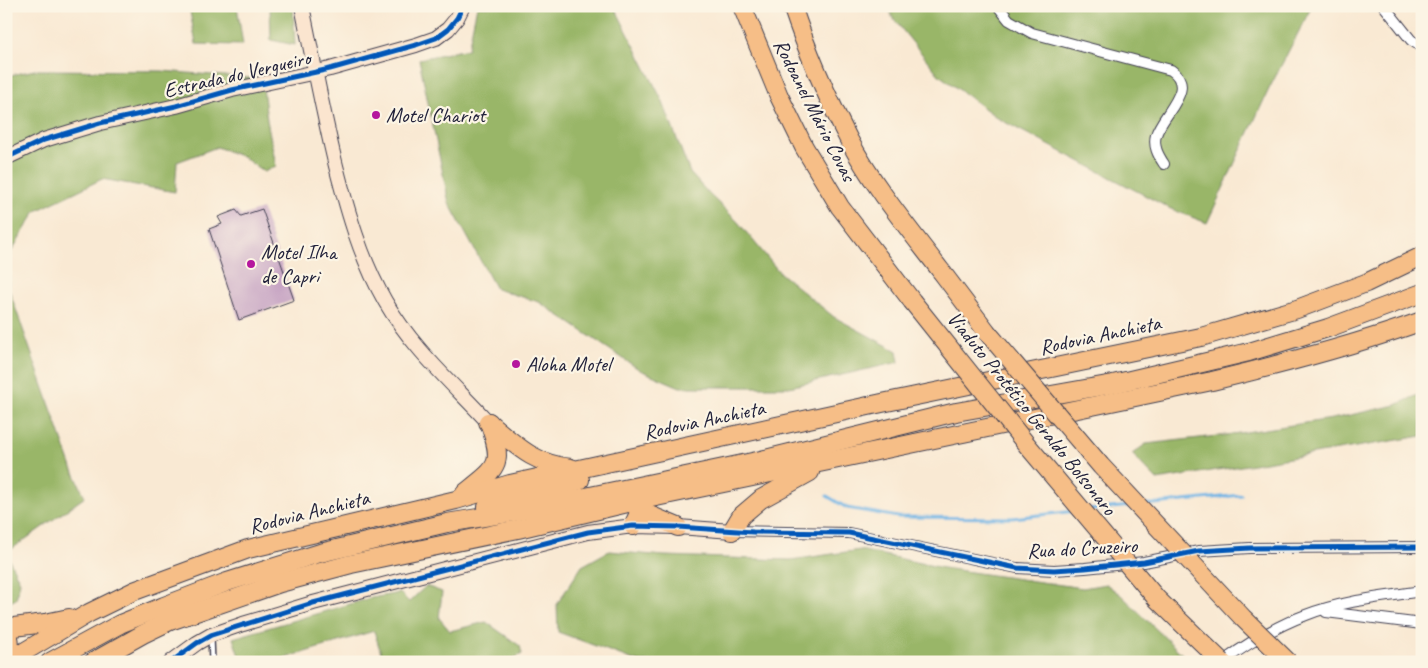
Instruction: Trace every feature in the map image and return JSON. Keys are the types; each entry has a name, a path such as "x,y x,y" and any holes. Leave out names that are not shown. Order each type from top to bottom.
{"highway":[{"name":"Rodoanel Mário Covas","path":"742,6 779,96 804,147 840,207 912,301"},
{"name":"Rodoanel Mário Covas","path":"792,6 825,88 849,140 877,185 941,271"},
{"name":"Rodovia Anchieta","path":"7,662 89,613 134,591 248,549 456,500 510,484 882,403 1201,337 1298,310 1366,283 1422,256"},
{"name":"Viaduto Protético Geraldo Bolsonaro","path":"941,271 987,332 1101,466 1288,662"},
{"name":"Rodovia Anchieta","path":"50,662 120,624 227,582 320,553 447,523 514,512 757,461 956,412 1113,384 1250,352 1328,328 1422,293"},
{"name":"Viaduto Protético Geraldo Bolsonaro","path":"912,301 1027,445 1158,599 1222,662"},
{"path":"93,662 142,634 170,621 280,583 351,564 518,529 635,513 846,458 1212,382 1333,351 1422,320"},
{"path":"488,422 535,459 559,467 581,469"},
{"path":"456,500 491,472 496,464 497,444 488,422"},
{"path":"447,523 470,512 603,473 632,462 643,455"},
{"path":"732,531 741,516 760,499 806,474 846,458"},
{"path":"635,513 678,527"},
{"path":"6,656 10,645 10,638 6,629 89,613"}],"street":[{"path":"302,6 322,108 348,212 364,261 386,302 410,336 434,367 488,422"},
{"name":"Estrada do Vergueiro","path":"6,158 44,140 100,123 176,106 232,90 330,69 436,38 448,29 457,18 463,6"},
{"path":"998,6 1009,20 1032,32 1171,70 1178,74 1181,82 1181,92 1156,134 1158,155 1164,164"},
{"path":"1384,6 1411,40 1422,47"},
{"path":"171,662 197,643 211,636 313,603 588,532 635,513"},
{"path":"678,527 732,531"},
{"name":"Rua do Cruzeiro","path":"732,531 849,533 1017,568 1054,570 1144,562 1199,551 1250,548 1422,545"},
{"path":"1222,662 1239,650 1289,622 1319,611 1354,602 1422,591"},
{"path":"1319,611 1422,624"}],"lane":[{"path":"211,636 212,662"}],"green space":[{"path":"189,6 237,6 243,45 196,44"},
{"path":"270,6 293,6 295,45 271,40"},
{"path":"477,6 614,6 662,100 690,173 737,221 780,273 834,317 897,351 899,362 789,387 680,387 640,370 539,302 496,289 449,203 419,59 468,49"},
{"path":"888,6 1312,6 1269,89 1207,223 1171,209 999,119 939,75 892,17"},
{"path":"35,70 162,71 262,79 267,120 276,166 264,172 243,157 217,147 177,162 175,192 102,179 36,211 11,252 8,287 72,468 85,497 6,553 6,76"},
{"path":"1422,393 1422,436 1157,480 1132,454 1146,444 1226,435 1332,419 1396,405"},
{"path":"860,550 943,568 1083,588 1106,584 1121,595 1190,662 639,662 558,632 557,604 582,566 609,551 664,556 791,560"},
{"path":"6,553 20,582 16,599 6,604"},
{"path":"426,586 442,592 439,618 450,631 486,622 520,646 522,654 507,662 384,662 374,631 272,662 241,662 233,638 371,598 400,593 409,602"}],"building":[{"name":"Motel Ilha de Capri","path":"262,209 294,300 239,320 209,229 222,224 218,217 236,210 241,216"}],"waterway":[{"path":"1145,505 1241,495"},
{"path":"827,496 847,508 898,517 1012,518 1076,511"},
{"path":"1090,510 1131,506"}],"cycle path":[{"path":"6,158 44,140 100,123 176,106 232,90 330,69 416,45 436,38 448,29 457,18 463,6"},
{"path":"171,662 211,635 313,603 588,532 633,526 753,532 849,533 1017,568 1054,570 1144,562 1199,551 1250,548 1422,547"}],"place":[{"name":"Motel Chariot","path":"376,115"},
{"name":"Motel Ilha de Capri","path":"251,264"},
{"name":"Aloha Motel","path":"516,364"}]}
